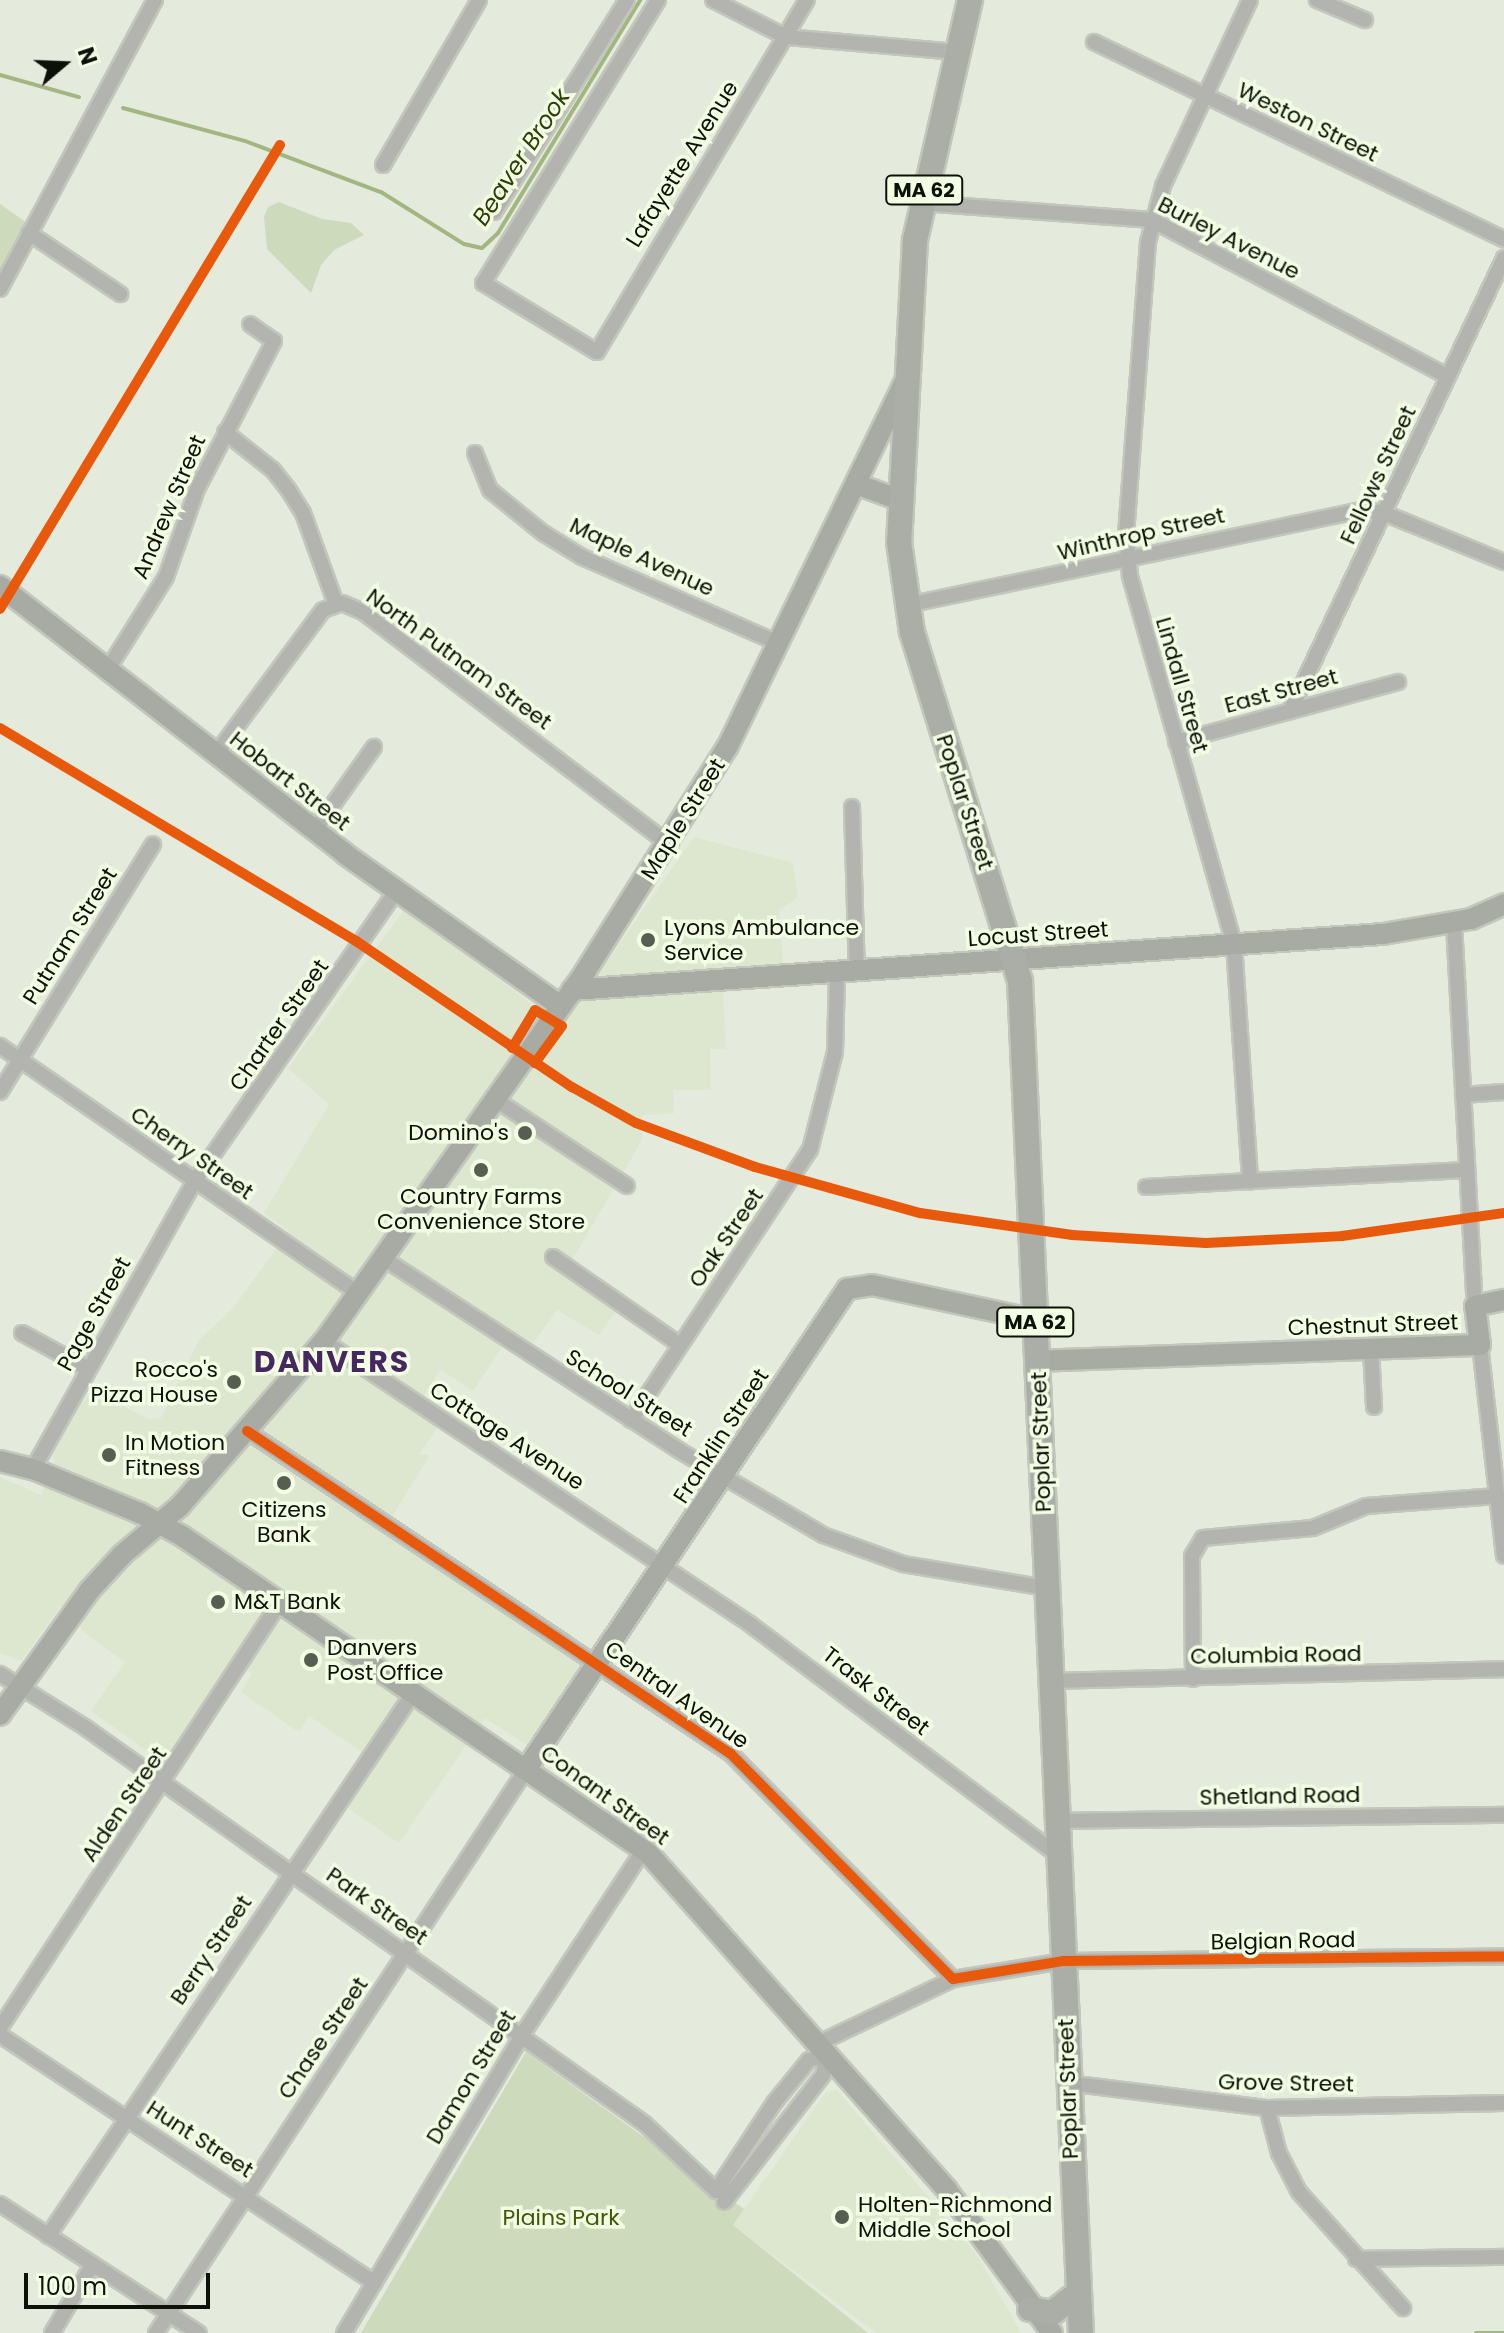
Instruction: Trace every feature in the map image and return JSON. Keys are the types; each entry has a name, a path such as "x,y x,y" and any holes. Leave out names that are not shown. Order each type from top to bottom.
{"main road":[{"name":"Maple Street","path":"0,1715 89,1591 159,1524 247,1431 360,1294 669,844 728,746 904,384 922,203 970,0"},
{"name":"Poplar Street","path":"904,384 900,500 907,605 1020,981 1063,1961 1074,2287 1081,2333"},
{"path":"856,484 900,500"},
{"name":"Hobart Street","path":"0,586 396,891 565,998"},
{"name":"Locust Street","path":"565,998 847,972 1234,944 1454,923 1504,904"},
{"name":"Franklin Street","path":"527,1768 725,1477 847,1289 872,1285 1035,1320"},
{"path":"1475,1306 1504,1300"},
{"name":"Chestnut Street","path":"1037,1361 1480,1345 1475,1306"},
{"name":"Conant Street","path":"0,1461 33,1469 159,1524 280,1602 644,1849 668,1871 964,2210 1030,2309 1052,2333"},
{"name":"Poplar Street","path":"1067,2333 1074,2287"},
{"path":"1030,2309 1052,2313 1074,2287"},
{"name":"Conant Street","path":"1030,2309 1036,2333"}],"street":[{"path":"0,289 155,0"},
{"path":"383,165 479,0"},
{"path":"494,212 627,0"},
{"name":"Lafayette Avenue","path":"658,0 483,283 597,352 649,257 807,0"},
{"path":"713,0 786,37 958,52"},
{"name":"Lindall Street","path":"1250,0 1204,96 1152,220 1133,408 1128,561 1234,944 1250,1181"},
{"path":"1317,0 1365,20"},
{"name":"Weston Street","path":"1094,42 1504,239"},
{"name":"Burley Avenue","path":"922,203 1152,220 1448,377"},
{"path":"29,233 120,294"},
{"name":"Fellows Street","path":"1290,711 1504,258"},
{"name":"Andrew Street","path":"108,669 166,577 197,489 274,341 250,324"},
{"path":"225,432 273,470 288,489 303,513 336,604"},
{"name":"Maple Avenue","path":"475,453 490,490 543,533 582,557 778,643"},
{"name":"Winthrop Street","path":"907,605 1128,561 1333,512 1384,513"},
{"path":"1384,513 1504,562"},
{"name":"North Putnam Street","path":"216,754 323,610 336,604 363,612 669,844"},
{"name":"East Street","path":"1176,742 1398,682"},
{"path":"315,830 374,747"},
{"name":"Oak Street","path":"631,1420 814,1141 835,1052 847,972 852,807"},
{"name":"Putnam Street","path":"0,1092 153,844"},
{"name":"Charter Street","path":"194,1182 396,891"},
{"name":"Chestnut Street","path":"1454,923 1475,1306"},
{"name":"Cherry Street","path":"0,1046 360,1294"},
{"path":"1463,1095 1504,1092"},
{"path":"493,1098 627,1186"},
{"path":"1146,1187 1467,1170"},
{"name":"Page Street","path":"33,1469 194,1182"},
{"path":"553,1257 680,1345"},
{"name":"School Street","path":"383,1258 631,1420 725,1477 864,1554 1047,1588"},
{"path":"22,1333 88,1369"},
{"name":"Cottage Avenue","path":"324,1341 665,1566"},
{"path":"1480,1345 1498,1444 1497,1496 1504,1556"},
{"path":"1371,1349 1374,1407"},
{"name":"Central Avenue","path":"247,1431 598,1664 744,1766 953,1979"},
{"path":"1193,1679 1192,1556 1203,1538 1313,1528 1366,1506 1497,1496"},
{"name":"Trask Street","path":"665,1566 796,1656 1058,1855"},
{"name":"Alden Street","path":"0,2028 165,1783 280,1602"},
{"name":"Columbia Road","path":"1049,1681 1504,1669"},
{"name":"Park Street","path":"0,1674 165,1783 645,2124 720,2197 774,2103 809,2060 822,2050"},
{"name":"Berry Street","path":"48,2236 125,2117 414,1692"},
{"name":"Chase Street","path":"156,2333 167,2309 407,1954 527,1768"},
{"name":"Shetland Road","path":"1056,1821 1504,1815"},
{"name":"Damon Street","path":"344,2333 522,2035 644,1849"},
{"name":"Belgian Road","path":"1063,1961 1504,1956"},
{"path":"822,2050 953,1979 1063,1961"},
{"name":"Hunt Street","path":"0,2035 244,2193 374,2283"},
{"name":"Grove Street","path":"1068,2083 1267,2108 1504,2103"},
{"path":"1267,2108 1279,2153 1299,2192 1403,2308"},
{"path":"0,2204 167,2309 199,2333"},
{"path":"1356,2259 1504,2257"},
{"path":"52,2333 93,2264"}],"shaded area":[{"path":"694,837 793,863 798,897 779,911 785,987 723,992 726,1049 710,1049 711,1090 673,1090 674,1113 642,1116 642,1140 568,1267 621,1304 599,1335 557,1310 533,1343 513,1331 473,1391 440,1369 419,1404 441,1422 419,1454 430,1455 383,1531 585,1664 530,1747 485,1718 399,1843 348,1808 378,1763 309,1716 299,1732 241,1692 252,1674 232,1662 164,1763 91,1711 125,1662 85,1633 61,1606 21,1661 0,1653 0,1477 41,1495 55,1461 47,1446 91,1391 149,1419 161,1418 199,1340 234,1307 289,1231 264,1213 329,1105 288,1068 404,910 562,1026"},
{"name":"Holten-Richmond Middle School","path":"837,2090 977,2255 1021,2333 876,2333 733,2225 825,2093"}],"green space":[{"path":"279,202 322,219 351,223 364,235 334,250 321,265 311,293 267,249 264,217 268,207"},
{"path":"0,204 27,223 0,276"},
{"name":"Plains Park","path":"526,2052 744,2209 733,2225 868,2333 361,2333"}],"waterway":[{"name":"Beaver Brook","path":"123,108 245,141 381,192 464,244 482,248 498,233 640,0"},
{"name":"Beaver Brook","path":"0,75 79,97"},
{"path":"1476,2333 1504,2333"}],"cycle path":[{"path":"0,609 280,145"},
{"path":"0,728 356,941 572,1087 636,1123 755,1167 920,1213 1072,1235 1206,1243 1342,1236 1504,1213"},
{"path":"512,1048 535,1010 562,1026 535,1063"},
{"path":"247,1431 731,1754 953,1979 1063,1961 1504,1956"}],"place":[{"name":"Lyons Ambulance Service","path":"648,940"},
{"name":"Domino's","path":"525,1133"},
{"name":"Country Farms Convenience Store","path":"481,1170"},
{"name":"Rocco's Pizza House","path":"234,1382"},
{"name":"In Motion Fitness","path":"109,1455"},
{"name":"Citizens Bank","path":"284,1483"},
{"name":"M&T Bank","path":"218,1602"},
{"name":"Danvers Post Office","path":"311,1660"},
{"name":"Holten-Richmond Middle School","path":"842,2217"}],"district":[{"name":"DANVERS","path":"332,1362"}]}
